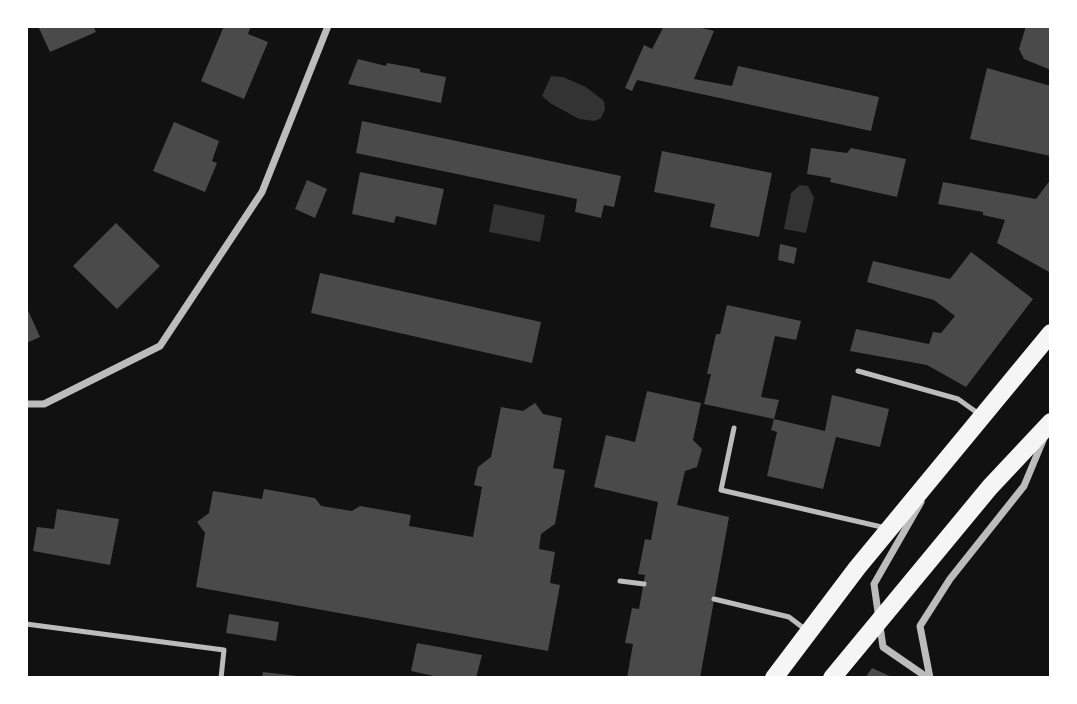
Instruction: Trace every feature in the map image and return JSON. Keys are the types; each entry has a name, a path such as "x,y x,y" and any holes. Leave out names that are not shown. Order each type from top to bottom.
{"main road":[{"path":"774,678 890,528 1051,333"},
{"path":"832,678 990,487 1050,422"}],"street":[{"path":"26,404 44,404 160,346 262,192 328,26"},
{"path":"929,678 920,626 950,579 1024,486 1050,422"},
{"path":"929,678 883,647 874,584 948,456"}],"lane":[{"path":"858,371 958,399 981,415"},
{"path":"734,428 721,490 890,528"},
{"path":"620,581 644,584"},
{"path":"714,599 789,617 809,632"},
{"path":"26,624 224,650 221,678"}],"shaded area":[{"path":"551,76 563,77 586,87 604,101 605,109 601,118 595,121 579,119 550,103 542,96"},
{"path":"800,185 808,186 814,198 806,233 784,229 791,193"},
{"path":"494,204 545,215 540,242 489,232"}],"building":[{"path":"38,26 93,26 96,32 50,52"},
{"path":"224,26 251,26 248,34 268,42 244,99 201,81"},
{"path":"664,26 694,26 714,31 694,79 732,86 738,66 879,97 871,131 637,80 632,91 625,88 644,45 652,49"},
{"path":"1026,26 1051,26 1051,70 1024,59 1019,49"},
{"path":"358,59 386,66 387,63 420,69 420,72 446,77 441,103 348,84"},
{"path":"987,68 1051,86 1051,156 970,139"},
{"path":"362,121 621,176 614,207 604,205 601,218 575,212 577,199 356,153"},
{"path":"174,122 219,141 212,161 217,163 205,192 153,171"},
{"path":"811,148 847,153 851,148 906,159 897,197 807,174"},
{"path":"662,151 772,173 759,237 710,227 715,204 654,192"},
{"path":"360,172 444,189 436,225 396,216 394,223 352,214"},
{"path":"1051,179 1051,273 997,243 1005,220 983,215 983,212 938,204 943,182 1036,199"},
{"path":"307,180 327,189 315,218 295,209"},
{"path":"116,223 160,266 117,309 73,266"},
{"path":"780,244 797,248 794,264 778,260"},
{"path":"971,252 1033,299 966,387 927,365 850,351 856,329 929,344 933,332 941,333 955,316 934,300 867,282 873,261 950,279"},
{"path":"320,273 541,322 532,363 311,313"},
{"path":"727,305 801,321 796,340 775,336 761,397 779,400 774,419 704,404 711,374 707,374 716,334 720,334"},
{"path":"26,306 40,337 26,343"},
{"path":"647,391 701,403 693,440 702,449 697,467 685,471 677,505 729,517 700,678 627,678 633,644 625,643 632,608 639,609 645,575 638,574 645,539 651,540 658,502 594,487 606,435 635,442"},
{"path":"832,395 889,409 880,447 836,437 823,489 767,476 777,432 771,430 774,419 825,431"},
{"path":"535,403 543,414 562,418 553,468 565,470 555,524 541,534 539,549 555,552 550,583 560,585 548,651 196,587 205,533 197,522 209,513 213,491 262,499 264,489 315,498 321,506 352,511 360,506 411,515 409,526 473,537 482,487 474,485 478,467 491,457 501,407 523,411"},
{"path":"57,509 119,519 110,565 33,551 37,527 54,529"},
{"path":"229,614 279,622 276,641 226,633"},
{"path":"417,643 482,655 476,678 443,678 411,671"},
{"path":"872,668 894,678 865,678"},
{"path":"263,672 298,676 262,678"}]}
